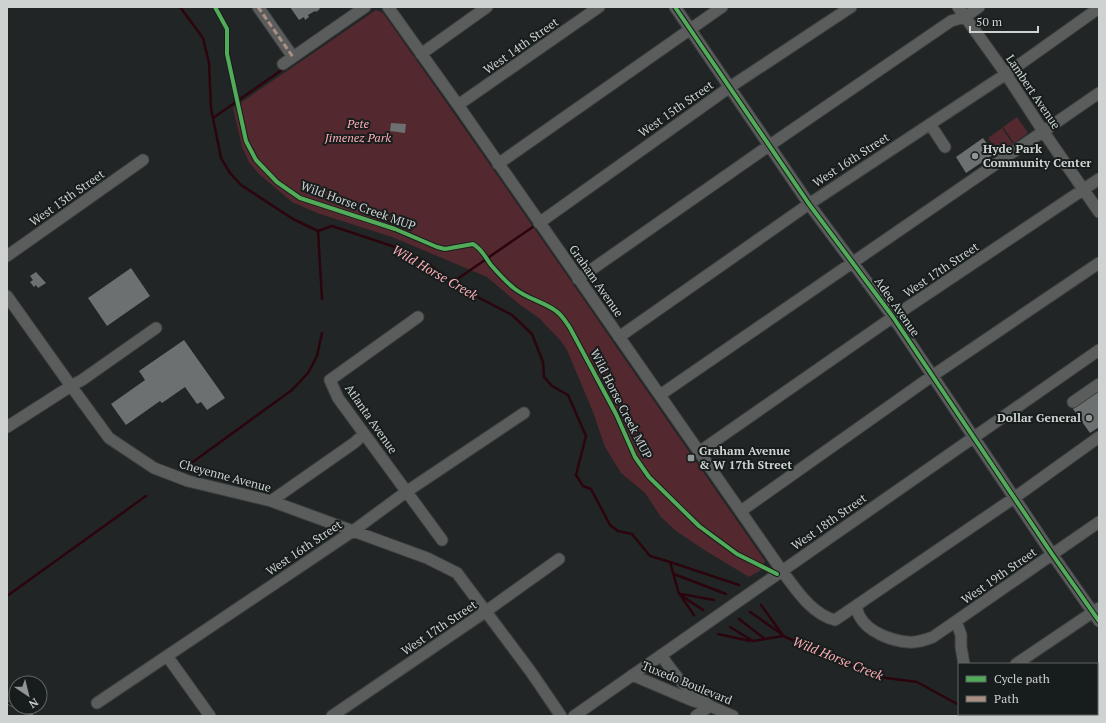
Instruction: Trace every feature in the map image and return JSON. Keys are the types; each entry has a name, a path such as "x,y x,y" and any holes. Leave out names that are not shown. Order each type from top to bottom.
{"street":[{"path":"258,7 293,57"},
{"path":"283,64 365,7"},
{"name":"Graham Avenue","path":"388,7 782,571 799,594 817,612 835,620 1014,498 1099,437"},
{"path":"421,54 487,7"},
{"name":"West 14th Street","path":"458,106 599,7"},
{"name":"Adee Avenue","path":"676,7 809,204 893,317 1052,554 1097,614"},
{"path":"498,164 722,7"},
{"name":"West 15th Street","path":"539,223 730,86 851,7"},
{"name":"Lambert Avenue","path":"958,7 1006,74 1099,212"},
{"path":"578,279 951,21 965,17 979,7"},
{"name":"West 16th Street","path":"619,337 809,204 1006,74 1099,8"},
{"path":"660,395 1099,93"},
{"path":"930,124 945,147"},
{"name":"West 13th Street","path":"7,256 143,160"},
{"name":"West 17th Street","path":"700,452 893,317 1099,179"},
{"path":"740,511 932,376 1099,262"},
{"name":"Cheyenne Avenue","path":"7,296 109,438 154,468 188,481 271,501 427,558 457,573 485,612"},
{"name":"Atlanta Avenue","path":"418,317 330,380 338,398 442,540"},
{"path":"7,427 82,380 156,328"},
{"name":"West 18th Street","path":"574,716 1099,350"},
{"path":"1073,402 1099,384"},
{"name":"West 16th Street","path":"97,703 353,531 406,492 524,413"},
{"path":"271,501 354,443 364,434"},
{"name":"West 19th Street","path":"856,606 860,618 871,630 883,635 909,642 921,641 933,637 1099,522"},
{"name":"West 17th Street","path":"332,716 485,612 559,558"},
{"path":"485,612 531,672 560,716"},
{"path":"1018,663 1097,614"},
{"path":"956,621 961,635 961,647 964,663"},
{"path":"661,655 678,680 710,706 696,716"},
{"path":"167,656 210,716"},
{"name":"Tuxedo Boulevard","path":"632,675 733,716"}],"green space":[{"name":"Pete Jimenez Park","path":"376,10 383,13 427,75 765,561 761,570 749,577 676,531 661,517 645,493 621,473 605,447 593,412 567,350 560,340 539,318 519,304 487,277 392,237 317,213 292,202 259,174 249,162 242,147 233,108"},
{"path":"1017,117 1028,133 1014,143 1003,127"},
{"path":"1002,128 1013,144 999,153 988,138"}],"building":[{"path":"290,7 318,7 320,9 308,15 309,17 305,20 304,17 299,20"},
{"path":"391,123 406,124 405,133 390,131"},
{"name":"Hyde Park Community Center","path":"983,138 994,154 966,173 956,157"},
{"path":"131,268 150,296 107,326 88,298"},
{"path":"36,272 46,283 38,288 36,285 34,287 30,282 33,280 30,276"},
{"path":"184,340 225,398 207,410 201,402 197,404 185,387 162,403 160,401 126,425 111,404 145,380 139,371"},
{"name":"Dollar General","path":"1099,391 1099,427 1090,433 1073,409"}],"waterway":[{"name":"Wild Horse Creek","path":"180,7 203,38 209,63 211,108 221,158 230,173 241,185 293,219 318,231 332,226 395,247 428,264 468,292 512,315 532,334 543,362 544,377 552,386 568,395 586,436 576,475 583,486 591,489 610,525 618,531 632,534 650,556 670,562 679,594 703,610"},
{"path":"213,118 286,67"},
{"path":"453,282 537,224"},
{"path":"318,231 322,299"},
{"path":"190,464 292,390 308,373 317,356 322,333"},
{"path":"7,596 146,496"},
{"name":"Wild Horse Creek","path":"670,562 739,585"},
{"name":"Wild Horse Creek","path":"674,574 726,594"},
{"name":"Wild Horse Creek","path":"681,594 714,600"},
{"name":"Wild Horse Creek","path":"681,596 694,615"},
{"name":"Wild Horse Creek","path":"761,605 782,634"},
{"name":"Wild Horse Creek","path":"750,612 783,635"},
{"name":"Wild Horse Creek","path":"739,619 765,639"},
{"name":"Wild Horse Creek","path":"730,627 753,641 783,636 879,677 917,682 958,704"},
{"name":"Wild Horse Creek","path":"718,634 750,641"}],"railway":[{"path":"7,702 32,716"}],"marked path":[{"path":"258,7 293,57"}],"cycle path":[{"name":"Wild Horse Creek MUP","path":"215,7 227,29 227,54 246,141 256,160 277,182 300,198 395,229 437,247 445,249 473,244 476,246 491,265 512,287 551,308 564,319 616,414 635,457 649,477 699,526 737,554 777,574"},
{"path":"675,7 809,204 893,317 1052,554 1099,621"}],"place":[{"name":"Hyde Park Community Center","path":"975,156"},
{"name":"Dollar General","path":"1089,418"},
{"name":"Graham Avenue & W 17th Street","path":"691,458"}]}
